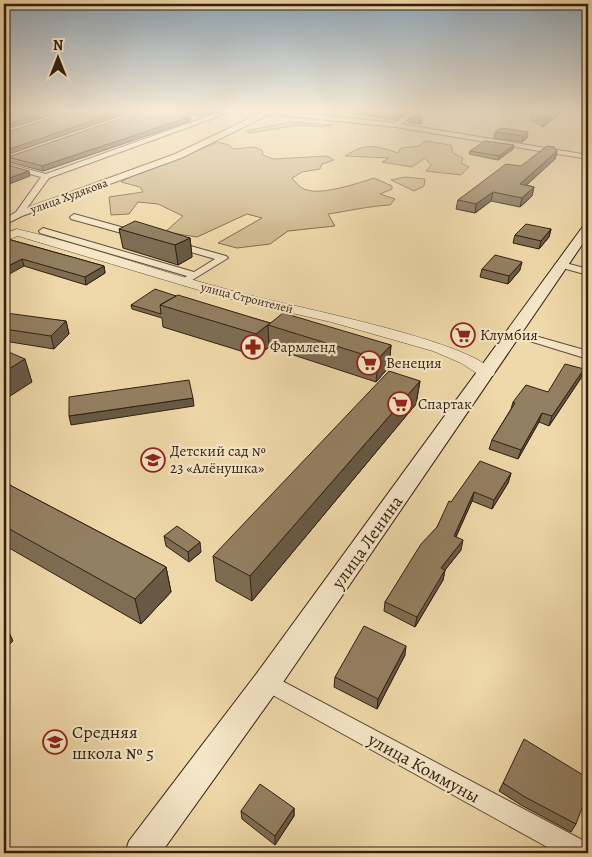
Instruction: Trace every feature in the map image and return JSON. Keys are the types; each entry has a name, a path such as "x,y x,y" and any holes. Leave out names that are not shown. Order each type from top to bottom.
{"main road":[{"name":"улица Ленина","path":"141,853 267,682 588,228"}],"street":[{"name":"улица Худякова","path":"46,176 117,151"},
{"name":"улица Худякова","path":"4,222 19,214 188,151"},
{"path":"552,151 588,157"},
{"path":"4,160 13,157"},
{"path":"4,165 46,176 19,214"},
{"path":"74,217 148,237"},
{"path":"4,238 10,230"},
{"name":"улица Строителей","path":"10,230 189,279 227,294 335,319 438,348 466,360 487,373"},
{"path":"43,231 189,279 222,258 167,242"},
{"path":"562,265 588,272"},
{"path":"514,333 588,355"},
{"name":"улица Коммуны","path":"267,682 582,853"}],"shaded area":[{"path":"195,151 262,151 263,155 273,159 327,156 334,160 322,164 320,169 302,172 292,178 297,184 307,190 322,191 341,188 374,178 392,186 392,189 380,194 395,199 390,205 328,214 335,226 288,231 270,244 237,248 218,243 262,218 247,214 197,237 165,232 183,216 158,204 138,202 129,214 111,215 109,197 143,192 140,187 121,182"},
{"path":"354,151 392,151 398,153 399,151 452,151 463,158 461,163 469,167 461,175 426,171 431,165 425,158 412,167 382,162 389,158 345,156"},
{"path":"405,177 425,179 424,186 414,191 391,180"}],"building":[{"path":"25,151 87,151 42,166 8,157"},
{"path":"470,151 506,151 499,156"},
{"path":"541,151 557,151 520,184 534,187 522,198 493,192 476,204 458,200 506,164 521,166"},
{"path":"4,164 29,171 4,180"},
{"path":"135,221 190,238 175,245 119,229"},
{"path":"526,224 551,229 541,241 515,235"},
{"path":"4,238 104,266 85,277 22,259 4,268"},
{"path":"495,255 522,262 509,276 482,269"},
{"path":"155,289 176,296 160,305 161,314 131,305"},
{"path":"178,295 270,323 256,334 160,305"},
{"path":"6,313 66,321 51,336 4,329 4,315"},
{"path":"283,313 391,345 378,359 268,325"},
{"path":"4,350 25,359 4,372"},
{"path":"565,364 584,369 552,416 542,413 521,450 492,440 515,403 513,402 526,385 548,392"},
{"path":"389,371 420,381 250,576 213,556"},
{"path":"189,380 193,398 69,416 69,397"},
{"path":"480,461 511,473 494,500 474,492 454,536 463,540 441,568 445,570 417,617 385,602 421,544 437,527 449,501 451,502"},
{"path":"4,482 166,567 135,599 4,526"},
{"path":"177,526 200,542 188,552 164,536"},
{"path":"364,626 406,646 378,699 335,677"},
{"path":"4,628 9,632 4,636"},
{"path":"524,739 588,778 588,792 576,824 503,783"},
{"path":"260,784 294,808 275,836 241,811"}],"place":[{"name":"Клумбия","path":"463,335"},
{"name":"Фармленд","path":"253,347"},
{"name":"Венеция","path":"369,363"},
{"name":"Спартак","path":"400,404"},
{"name":"Детский сад № 23 «Алёнушка»","path":"153,460"},
{"name":"Средняя школа № 5","path":"55,742"}]}
